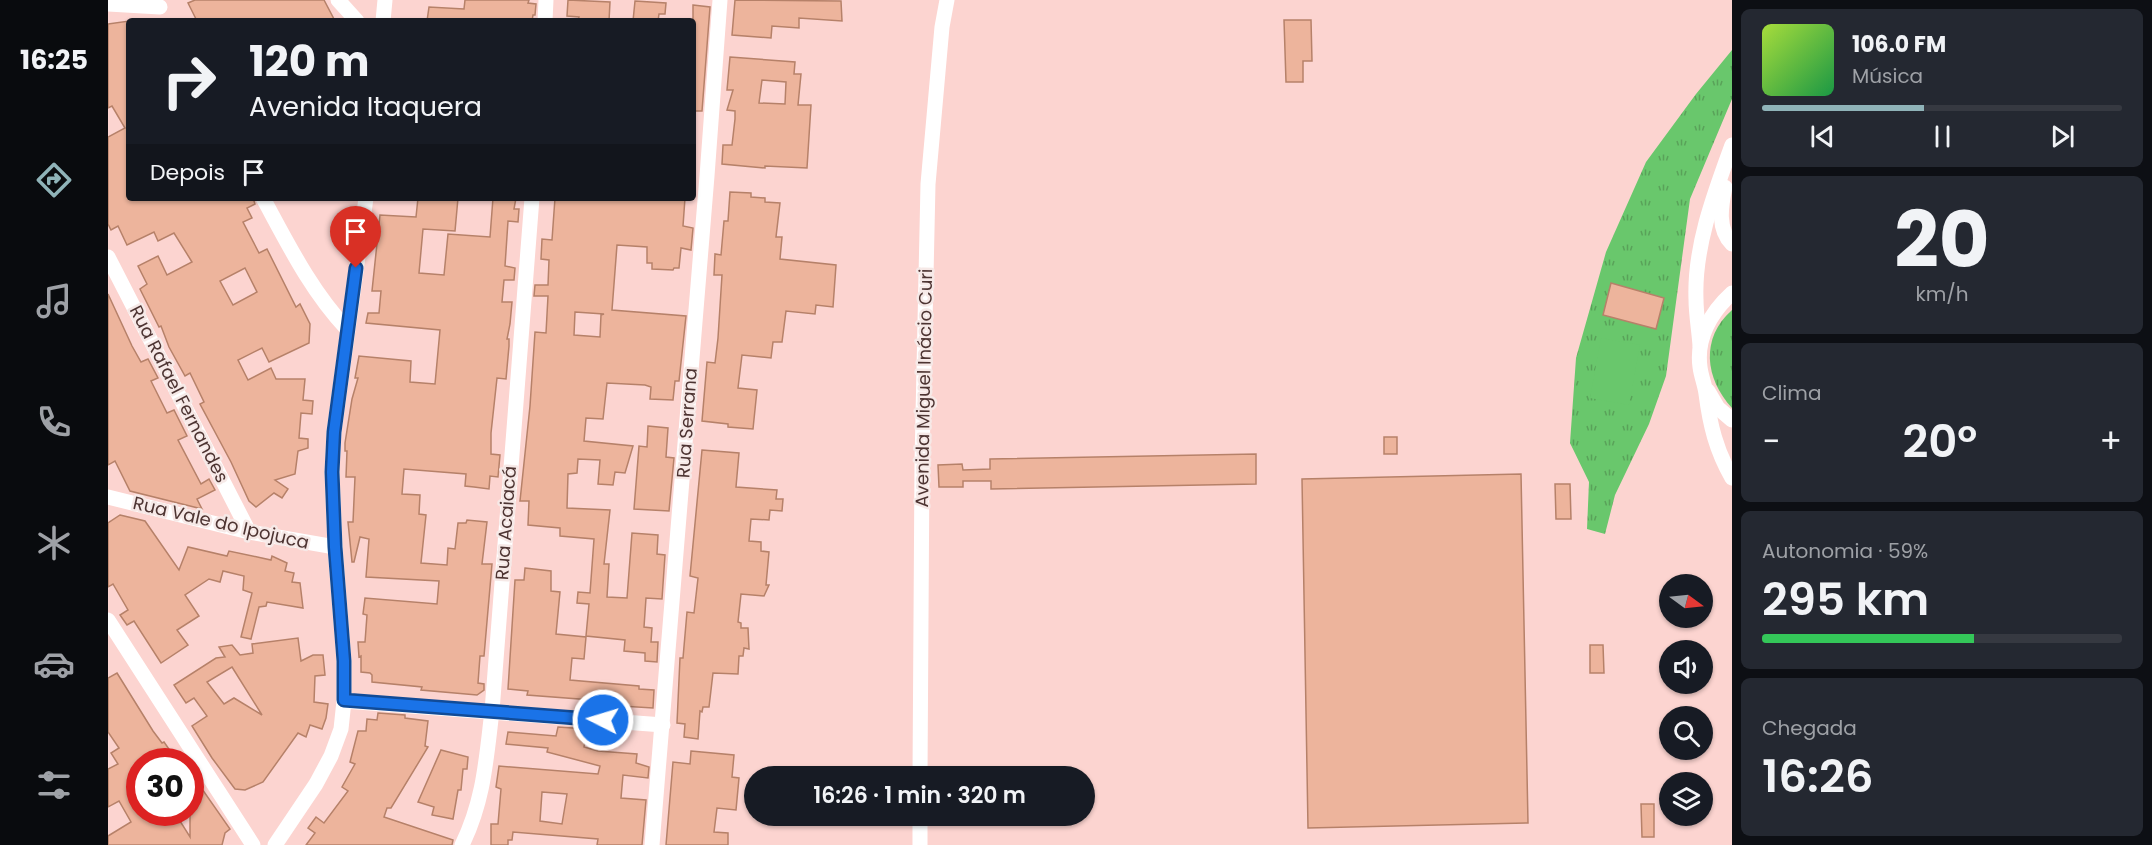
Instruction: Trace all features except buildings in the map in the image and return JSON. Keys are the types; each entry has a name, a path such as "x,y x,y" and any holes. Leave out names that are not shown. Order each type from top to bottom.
{"street":[{"path":"338,0 354,18"},
{"path":"383,18 385,0"},
{"path":"545,18 546,0"},
{"name":"Rua Serrana","path":"652,845 663,725 700,175 720,0"},
{"name":"Avenida Miguel Inácio Curi","path":"920,766 922,450 928,184 942,27 947,0"},
{"path":"108,4 159,3 166,18"},
{"path":"1732,145 1715,191 1706,226 1699,263 1696,298 1700,366 1710,426 1732,478"},
{"path":"1732,155 1721,212 1724,232 1732,244"},
{"path":"265,201 316,290 330,311 347,329"},
{"path":"275,845 316,784 331,756 341,729 344,661 332,472 334,432 366,201"},
{"name":"Rua Acaiacá","path":"462,845 473,822 483,789 492,711 532,201"},
{"name":"Rua Rafael Fernandes","path":"108,257 249,532"},
{"path":"1700,346 1707,324 1719,305 1732,294"},
{"path":"1705,386 1718,408 1732,420"},
{"name":"Rua Vale do Ipojuca","path":"108,497 249,532 335,547"},
{"path":"108,620 253,845"},
{"path":"344,700 663,725"},
{"path":"920,826 920,845"}],"green space":[{"path":"1732,50 1732,99 1690,199 1666,376 1649,424 1615,495 1605,534 1587,529 1589,482 1570,443 1576,358 1606,252 1646,162"},
{"path":"1732,310 1732,408 1716,384 1710,359 1715,333"},
{"path":"1601,338 1640,345 1629,405 1590,398"}],"route":[{"path":"356,268 334,432 332,472 344,661 344,700 603,720"}]}
